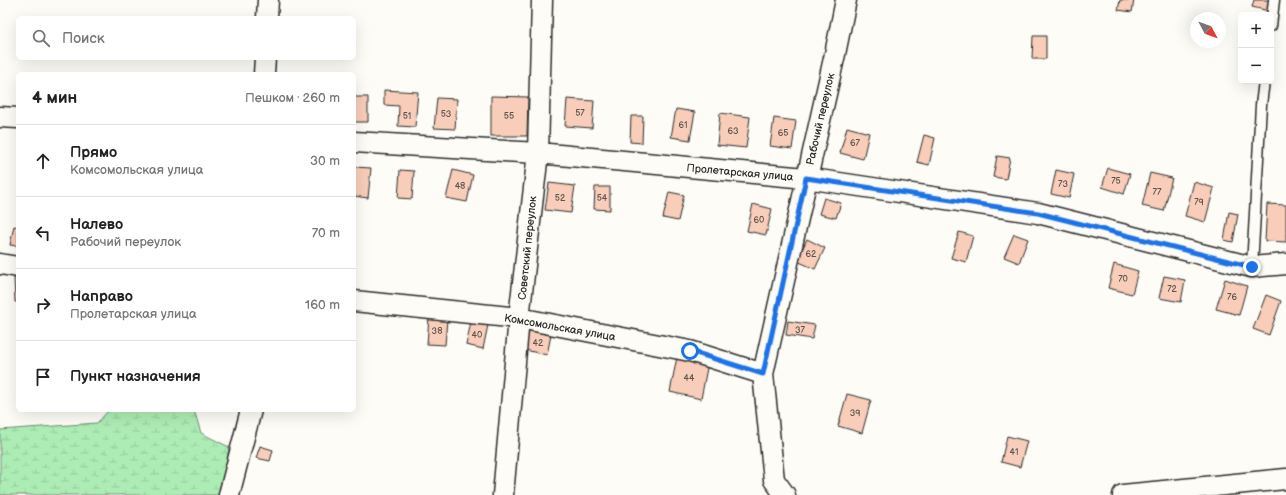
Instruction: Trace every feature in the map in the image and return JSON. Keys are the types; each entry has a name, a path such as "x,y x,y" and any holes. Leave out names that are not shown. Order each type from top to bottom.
{"street":[{"path":"267,16 268,0"},
{"name":"Советский переулок","path":"503,495 519,318 538,153 542,0"},
{"name":"Рабочий переулок","path":"785,495 774,480 763,374 846,0"},
{"path":"264,72 265,60"},
{"path":"0,117 16,118"},
{"name":"Пролетарская улица","path":"356,142 538,153 806,178 1038,213 1252,267 1286,264"},
{"path":"0,264 16,267"},
{"name":"Комсомольская улица","path":"356,301 519,318 690,351 763,374"},
{"path":"229,495 250,412"},
{"path":"1123,495 1286,479"}],"lane":[{"path":"1273,12 1274,0"},
{"path":"1252,267 1261,105 1264,84"}],"green space":[{"path":"107,412 195,412 201,433 229,447 222,495 0,495 0,430 97,423"}],"building":[{"path":"1120,0 1134,0 1132,12 1118,10"},
{"path":"1254,0 1272,0 1269,11 1252,7"},
{"path":"1033,36 1046,36 1046,59 1032,59"},
{"path":"384,90 418,92 415,127 398,126 399,106 384,105"},
{"path":"491,96 528,97 527,136 491,136"},
{"path":"356,97 368,97 368,122 356,122"},
{"path":"437,98 457,99 455,129 434,128"},
{"path":"567,99 594,101 592,128 565,126"},
{"path":"676,109 695,112 690,140 671,137"},
{"path":"720,113 750,117 746,148 717,145"},
{"path":"631,116 643,116 642,143 630,142"},
{"path":"774,118 796,121 792,149 770,146"},
{"path":"847,127 869,133 863,159 840,153"},
{"path":"924,135 935,138 929,165 917,162"},
{"path":"997,156 1010,158 1006,179 993,177"},
{"path":"356,167 371,168 368,198 356,196"},
{"path":"1108,168 1130,174 1124,194 1102,187"},
{"path":"400,170 414,171 412,199 398,198"},
{"path":"453,170 473,175 467,202 446,198"},
{"path":"1056,170 1074,174 1069,198 1051,194"},
{"path":"1150,173 1172,178 1164,211 1142,206"},
{"path":"1194,182 1214,188 1205,222 1185,216"},
{"path":"549,183 575,186 571,213 545,210"},
{"path":"595,187 610,187 610,210 594,209"},
{"path":"669,192 684,195 678,221 663,218"},
{"path":"824,198 841,203 836,218 819,214"},
{"path":"753,204 772,209 766,235 747,231"},
{"path":"1267,204 1286,205 1286,242 1265,241"},
{"path":"1229,212 1238,214 1233,242 1224,240"},
{"path":"14,226 16,226 16,246 10,245"},
{"path":"959,232 973,236 966,262 951,258"},
{"path":"1014,234 1028,239 1019,263 1004,257"},
{"path":"807,239 825,248 815,269 797,261"},
{"path":"1114,264 1138,271 1132,294 1108,288"},
{"path":"1164,276 1185,280 1181,302 1159,298"},
{"path":"14,278 16,278 16,302"},
{"path":"1225,279 1247,286 1239,315 1216,309"},
{"path":"1266,295 1281,301 1269,335 1253,329"},
{"path":"429,317 447,319 445,345 427,344"},
{"path":"788,321 815,325 812,339 786,335"},
{"path":"471,322 488,325 483,349 466,345"},
{"path":"529,330 551,335 547,355 525,350"},
{"path":"677,357 708,363 701,399 670,392"},
{"path":"847,394 871,400 862,433 838,426"},
{"path":"1007,436 1027,441 1020,467 1001,462"},
{"path":"260,446 273,450 270,461 256,458"}],"route":[{"path":"690,351 763,374 806,178 1038,213 1252,267"}]}
